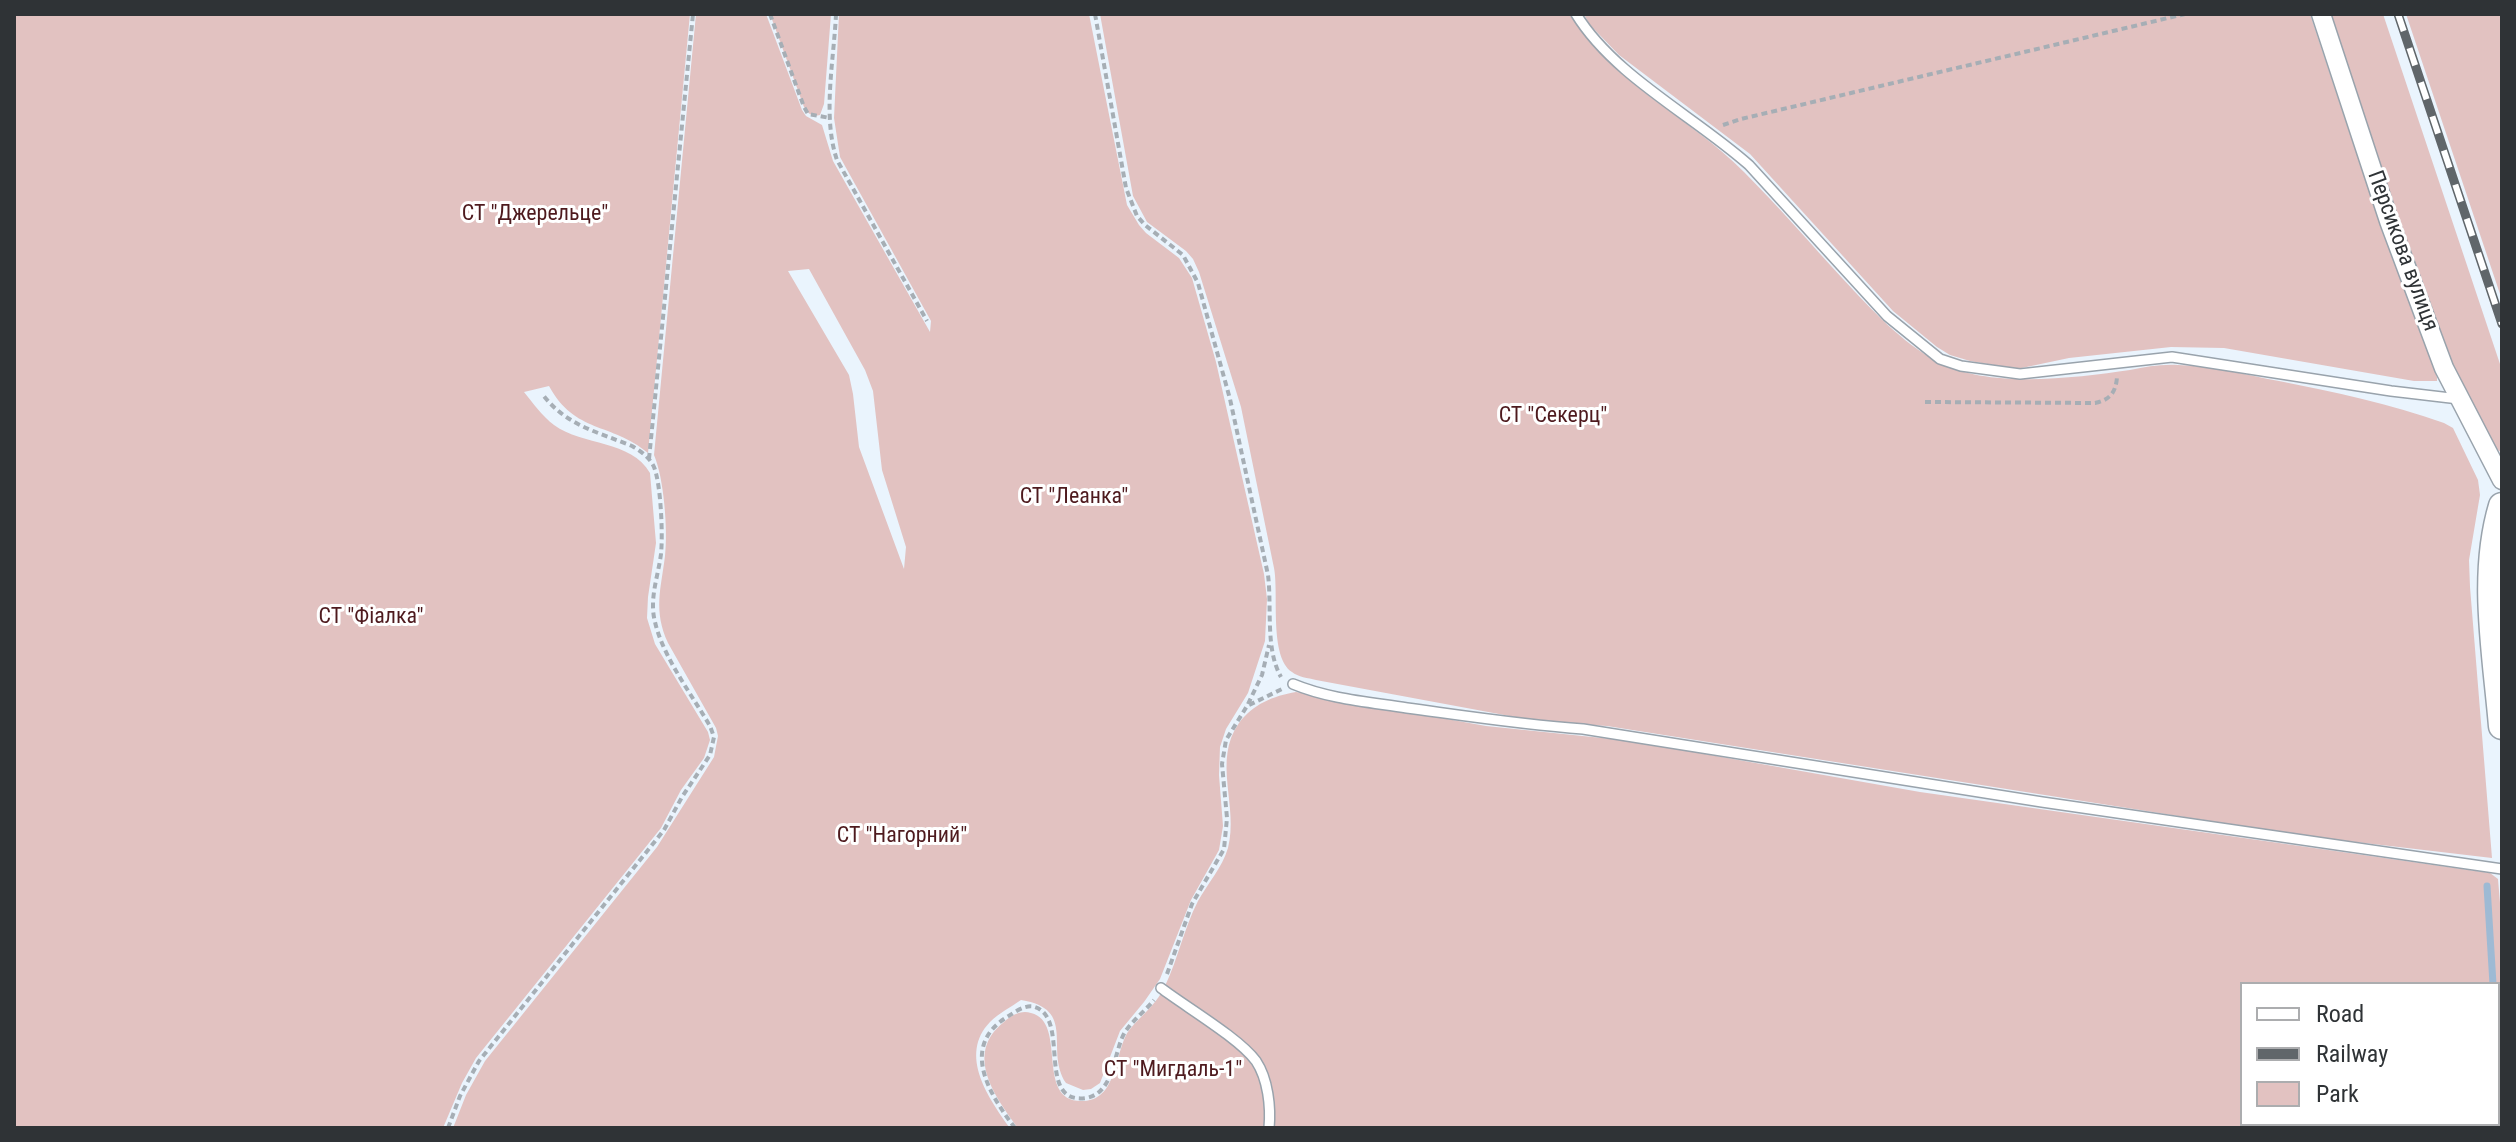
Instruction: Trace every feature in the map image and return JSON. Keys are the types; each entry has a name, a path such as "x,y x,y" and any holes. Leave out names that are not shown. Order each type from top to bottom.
{"main road":[{"path":"2502,506 2494,540 2492,591 2502,726"}],"street":[{"name":"Персикова вулиця","path":"2321,14 2389,221 2444,368 2502,480"}],"lane":[{"path":"1576,14 1616,62 1710,133 1763,179 1887,316 1940,359 1961,366 2020,374 2172,357 2191,358 2459,399"},
{"path":"1293,684 1319,693 1374,703 1529,726 1583,729 2058,804 2502,869"},
{"path":"1161,988 1245,1049 1258,1063 1267,1090 1269,1128"}],"path":[{"path":"649,459 693,14"},
{"path":"770,14 808,114 830,118"},
{"path":"836,14 830,118 832,147 927,321"},
{"path":"1015,1128 993,1097 982,1069 983,1048 989,1033 1000,1021 1027,1006 1037,1008 1048,1016 1052,1029 1055,1070 1060,1085 1069,1095 1082,1099 1093,1096 1104,1087 1119,1042 1161,988 1192,904 1224,849 1227,818 1223,752 1231,729 1247,706 1262,675 1270,641 1268,575 1221,363 1192,269 1183,255 1145,225 1131,203 1095,14"},
{"path":"1710,133 1741,119 2185,14"},
{"path":"1925,402 2095,403 2111,396 2118,363"},
{"path":"448,1128 460,1096 479,1061 664,830 714,746 710,726 663,646 654,619 653,598 661,545 654,466 632,446 568,420 543,395"},
{"path":"1270,641 1276,668 1281,677 1293,684"},
{"path":"1247,706 1293,684"}],"green space":[{"path":"14,14 690,14 648,453 621,436 570,412 549,386 524,392 554,425 631,455 642,462 650,473 656,543 647,618 655,644 710,740 704,758 681,790 661,828 476,1058 443,1128 14,1128"},
{"path":"696,14 766,14 802,110 822,125 833,161 930,332 931,321 840,157 834,118 839,14 1089,14 1127,205 1146,233 1179,258 1192,278 1216,362 1267,599 1265,641 1248,693 1226,729 1220,747 1223,826 1219,850 1191,900 1160,979 1120,1031 1100,1083 1083,1090 1066,1083 1060,1070 1057,1032 1049,1012 1021,1000 990,1022 977,1048 980,1076 1010,1128 453,1128 466,1095 485,1061 657,847 714,757 718,736 716,728 663,631 659,600 666,545 665,519 663,490 654,455","holes":["809,269 865,370 873,391 882,470 906,547 904,569 859,447 849,375 788,271"]},
{"path":"770,14 831,14 824,104 820,115 810,114 804,107"},
{"name":"СТ \"Секерц\"","path":"1100,14 1570,14 1607,60 1744,172 1876,314 1899,335 1938,362 1981,376 2006,379 2084,376 2160,365 2203,367 2362,399 2424,416 2453,428 2478,480 2480,495 2469,560 2492,858 2305,836 1607,726 1542,722 1294,674 1280,653 1274,568 1241,407 1193,259 1147,222 1133,196"},
{"path":"1584,14 2310,14 2437,381 2414,381 2224,348 2171,347 2069,358 2017,369 1950,355 1893,311 1750,154 1619,55 1589,24"},
{"path":"2329,14 2383,14 2502,370 2502,453 2495,448 2457,378 2382,178"},
{"path":"2406,14 2502,14 2502,300"},
{"path":"1296,692 1486,726 1631,741 1920,792 2490,873 2498,879 2502,927 2502,1128 1273,1128 1259,1058 1236,1036 1165,986 1193,911 1228,848 1231,816 1227,753 1231,738 1239,723 1251,711 1272,699"},
{"name":"СТ \"Мигдаль-1\"","path":"1162,992 1207,1023 1250,1061 1265,1090 1267,1128 1018,1128 993,1090 985,1062 986,1048 992,1035 1004,1022 1024,1012 1042,1019 1048,1031 1060,1090 1069,1098 1084,1101 1104,1092 1130,1029"}],"waterway":[{"path":"2487,886 2493,982"},
{"path":"2500,1112 2501,1128"}],"railway":[{"path":"2398,14 2502,324"}],"park label":[{"name":"СТ \"Джерельце\"","path":"535,214"},
{"name":"СТ \"Леанка\"","path":"1074,497"},
{"name":"СТ \"Фіалка\"","path":"371,617"},
{"name":"СТ \"Нагорний\"","path":"902,836"}]}
